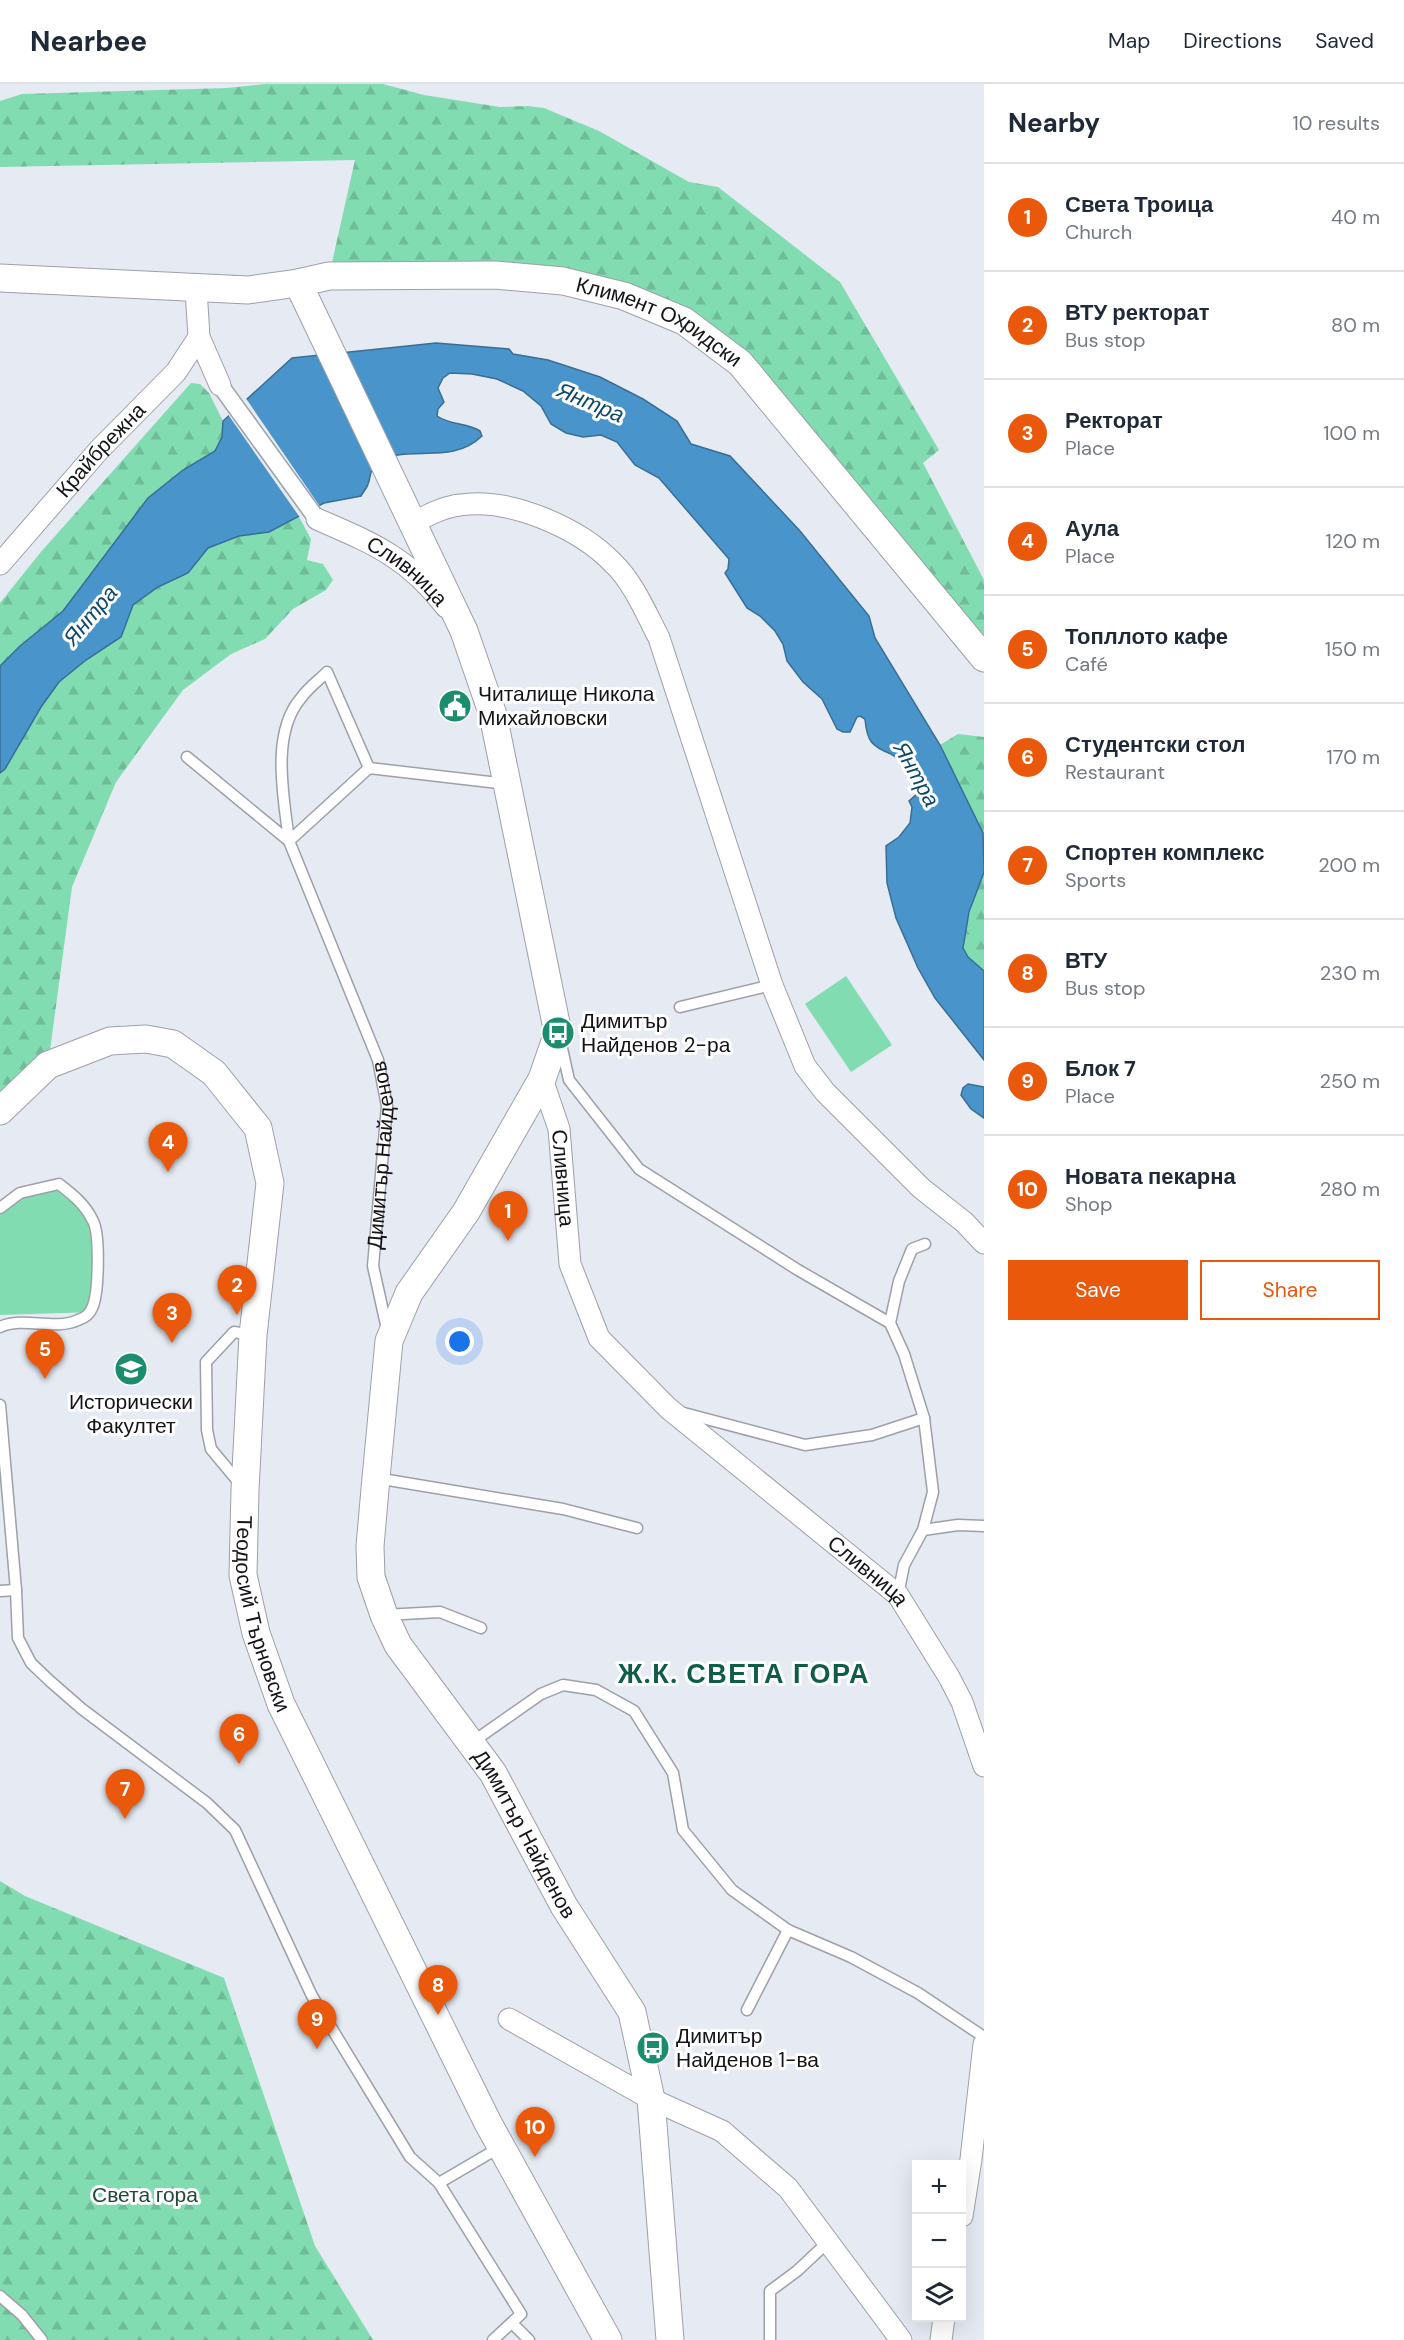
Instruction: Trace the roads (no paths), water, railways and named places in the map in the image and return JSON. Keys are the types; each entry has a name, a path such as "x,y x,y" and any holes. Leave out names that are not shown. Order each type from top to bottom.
{"street":[{"name":"Климент Охридски","path":"0,278 248,290 329,276 495,275 563,281 624,296 684,321 740,363 984,658"},
{"path":"298,283 464,631"},
{"path":"196,289 199,337 220,385 317,519"},
{"name":"Крайбрежна","path":"0,564 99,450 176,372 199,337"},
{"path":"408,513 435,511 461,504 519,510 555,522 586,540 615,564 639,599 659,638 772,985 805,1066 825,1092 921,1188 964,1222 984,1242"},
{"name":"Сливница","path":"317,519 374,544 397,558 436,594 464,631 493,715 558,1033"},
{"path":"542,1079 558,1033"},
{"name":"Теодосий Търновски","path":"0,1111 48,1065 110,1041 146,1039 173,1044 214,1073 258,1128 270,1183 253,1335 243,1575 256,1633 281,1704 488,2123 608,2340"},
{"name":"Сливница","path":"542,1079 559,1129 570,1264 599,1338 668,1408 898,1595 950,1677 962,1702 984,1766"},
{"name":"Димитър Найденов","path":"542,1079 466,1212 410,1293 389,1341 370,1546 371,1577 384,1615 398,1645 493,1773 564,1906 632,2012 651,2099 670,2340"},
{"path":"962,1702 984,1707"},
{"path":"509,2019 651,2099 722,2131 788,2188 901,2340"},
{"path":"963,2214 977,2162 984,2044"},
{"path":"941,2340 943,2322"}],"lane":[{"path":"289,841 280,762 287,724 299,699 327,672 369,768"},
{"path":"187,757 289,841"},
{"path":"289,841 369,768 507,784"},
{"name":"Димитър Найденов","path":"289,841 378,1060 387,1106 373,1266 389,1341"},
{"path":"680,1007 772,985"},
{"path":"558,1033 569,1080 639,1169 798,1270 890,1323 904,1354 924,1418 933,1492 922,1530 904,1565 898,1595"},
{"path":"0,1209 20,1193 59,1184 82,1202 95,1224 98,1284 92,1309 89,1314 77,1321 12,1324 0,1327"},
{"path":"890,1323 899,1281 912,1249 925,1244"},
{"path":"245,1490 211,1449 207,1430 206,1362 234,1332 253,1335"},
{"path":"0,1405 18,1638 32,1663 51,1682 207,1803 235,1830 312,1996 410,2157 439,2183 521,2314 493,2340"},
{"path":"668,1408 805,1445 872,1435 924,1418"},
{"path":"376,1478 562,1509 637,1528"},
{"path":"922,1530 958,1525 984,1527"},
{"path":"0,1591 16,1590"},
{"path":"384,1615 440,1612 481,1629"},
{"path":"471,1743 541,1694 563,1685 596,1690 634,1711 673,1773 683,1830 732,1890 788,1929 851,1957 899,1983 984,2037"},
{"path":"747,2010 788,1929"},
{"path":"439,2183 502,2146"},
{"path":"770,2340 770,2291 798,2271 828,2242"},
{"path":"0,2296 22,2315 42,2340"},
{"path":"512,2323 530,2340"}],"water":[{"name":"Янтра","path":"436,343 509,349 513,354 548,360 600,377 643,399 677,421 691,444 730,456 800,531 869,616 875,638 940,745 983,833 984,872 969,912 963,948 968,957 984,971 984,1060 935,998 918,968 896,918 887,883 886,846 899,837 910,823 912,807 909,801 918,793 915,782 908,771 896,757 871,742 865,719 860,716 857,717 850,732 837,729 822,699 803,682 787,661 783,644 775,631 760,616 747,608 725,573 729,559 659,478 635,465 617,442 601,435 583,437 566,433 551,424 541,406 523,391 497,379 450,373 443,378 438,388 444,402 438,409 437,416 480,431 482,436 469,446 455,451 397,455 385,459 372,469 370,480 361,496 324,503 269,532 239,536 208,548 188,573 158,587 133,605 121,637 86,660 59,682 41,707 5,769 0,773 0,666 20,646 63,611 148,498 183,470 215,451 222,437 223,421 292,358"},
{"path":"968,1084 984,1087 984,1118 971,1109 961,1095 963,1088"}],"place":[{"name":"Читалище Никола Михайловски","path":"455,706"},
{"name":"Димитър Найденов 2-ра","path":"558,1033"},
{"name":"Аула","path":"168,1172"},
{"name":"Света Троица","path":"508,1241"},
{"name":"ВТУ ректорат","path":"237,1315"},
{"name":"Ректорат","path":"172,1343"},
{"name":"Исторически Факултет","path":"131,1369"},
{"name":"Топллото кафе","path":"45,1379"},
{"name":"Студентски стол","path":"239,1764"},
{"name":"Спортен комплекс","path":"125,1819"},
{"name":"ВТУ","path":"438,2015"},
{"name":"Димитър Найденов 1-ва","path":"653,2048"},
{"name":"Блок 7","path":"317,2049"},
{"name":"Новата пекарна","path":"535,2157"}],"district":[{"name":"Ж.К. СВЕТА ГОРА","path":"744,1674"}],"park label":[{"name":"Света гора","path":"145,2195"}]}
